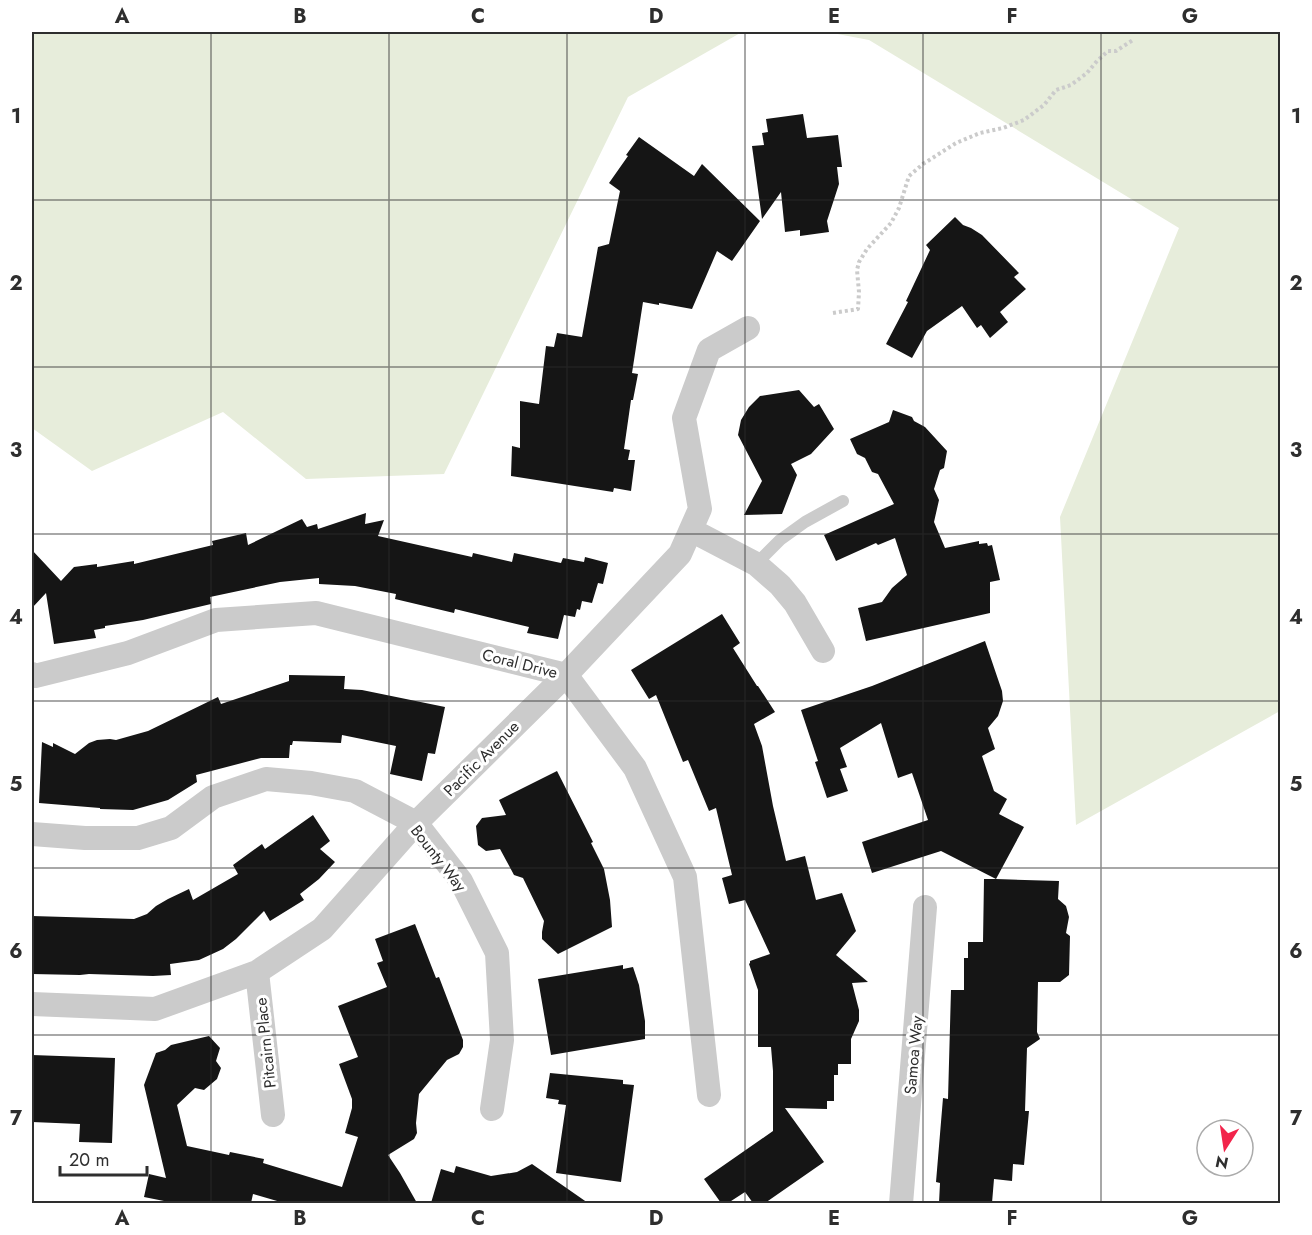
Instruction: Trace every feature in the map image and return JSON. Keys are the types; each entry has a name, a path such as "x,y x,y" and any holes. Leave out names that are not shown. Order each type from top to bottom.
{"street":[{"name":"Pacific Avenue","path":"32,1004 154,1009 258,972 322,929 416,823 566,675 680,554 700,509 684,418 710,350 748,328"},
{"path":"691,530 756,564 780,585 795,603 823,651"},
{"name":"Coral Drive","path":"32,674 35,676 128,654 216,620 316,613 566,675 634,768 685,877 709,1095"},
{"name":"Bounty Way","path":"32,834 85,838 138,838 171,828 213,797 266,779 311,783 355,791 416,823 461,881 497,952 502,1040 492,1109"},
{"name":"Samoa Way","path":"901,1203 925,907"},
{"name":"Pitcairn Place","path":"258,972 273,1115"}],"lane":[{"path":"756,564 780,540 805,522 843,501"}],"path":[{"path":"833,313 858,309 857,270 859,262 867,249 891,223 900,207 909,176 938,153 956,143 1024,120 1044,105 1056,90 1071,85 1087,73 1108,51 1116,51 1133,40"}],"green space":[{"path":"32,32 742,32 628,97 444,474 306,479 223,412 92,471 32,428"},
{"path":"827,32 1280,32 1280,711 1076,825 1060,517 1179,228 869,40"}],"building":[{"path":"803,114 807,138 838,135 842,167 837,167 839,184 827,221 829,232 800,236 800,230 785,232 781,192 762,219 752,146 764,145 762,133 768,132 766,119"},
{"path":"639,137 694,176 702,164 760,221 732,261 717,251 692,309 643,302 632,373 638,374 633,400 631,400 624,449 630,450 628,460 635,460 631,491 614,488 613,492 511,476 512,446 520,448 520,401 539,404 546,346 554,347 557,333 582,337 598,247 609,244 620,191 609,183"},
{"path":"955,217 963,225 982,235 1019,273 1014,277 1026,289 1000,312 1008,322 990,338 981,325 977,328 962,306 927,331 912,358 886,344 908,302 906,301 930,250 926,245"},
{"path":"799,390 814,407 819,404 834,429 811,454 791,464 797,475 782,514 744,515 762,481 738,435 741,420 760,396"},
{"path":"893,410 912,417 914,421 925,427 947,451 944,468 940,470 934,489 939,500 934,522 945,548 979,541 979,544 992,545 1000,580 990,582 990,613 866,641 858,608 882,602 892,588 907,575 895,538 878,545 876,543 836,561 824,535 894,504 878,474 872,472 865,458 857,454 850,439 889,422"},
{"path":"366,513 365,524 384,520 378,536 472,557 473,553 512,562 514,553 561,563 563,558 584,562 585,557 608,563 603,584 598,583 592,603 582,601 575,617 564,615 558,639 527,633 529,627 455,609 454,613 395,599 396,594 355,586 319,584 319,578 280,582 210,597 211,604 143,620 105,626 105,628 94,630 96,638 54,644 46,593 32,608 32,550 61,581 74,567 97,564 97,567 134,561 134,564 213,545 212,541 246,533 248,545 302,519 307,527 317,524 318,529"},
{"path":"722,614 740,643 733,648 775,712 754,724 762,746 786,861 805,856 816,900 842,893 856,931 836,955 868,982 852,983 859,1010 859,1021 851,1039 851,1064 838,1064 838,1075 834,1075 834,1101 827,1101 827,1109 785,1108 824,1162 765,1203 753,1203 745,1192 728,1203 721,1203 704,1179 773,1131 771,1047 758,1047 758,990 749,964 750,961 770,954 745,900 729,904 722,878 732,875 716,808 709,811 688,760 683,762 656,695 649,699 631,670"},
{"path":"985,641 1002,691 1003,701 998,716 988,728 995,749 982,756 994,791 1007,799 999,814 1024,827 996,879 941,851 872,873 862,842 928,820 912,773 898,778 881,723 840,748 847,767 840,769 848,791 827,798 815,762 818,761 801,710 872,686"},
{"path":"289,675 345,676 344,689 362,690 445,707 435,754 428,753 422,781 390,774 396,746 342,735 341,743 293,741 290,745 289,758 261,758 196,775 197,782 168,800 133,810 39,803 42,742 53,747 53,743 75,754 97,740 116,740 148,731 218,697 221,704 289,681"},
{"path":"557,771 604,869 612,927 558,954 542,939 544,921 523,878 514,875 500,849 486,851 478,845 476,826 482,818 506,815 499,800"},
{"path":"313,815 330,841 320,849 335,862 300,894 304,900 270,921 264,911 223,949 199,960 170,964 171,975 32,974 32,916 134,919 147,914 156,906 189,889 193,900 238,874 233,865 262,844 265,849"},
{"path":"984,879 1059,881 1058,899 1066,906 1069,917 1066,933 1070,936 1069,975 1060,982 1038,982 1037,1032 1040,1039 1027,1048 1025,1111 1029,1111 1024,1165 1013,1164 1012,1181 994,1179 992,1203 939,1203 940,1183 936,1182 943,1098 948,1099 951,990 964,990 964,958 968,958 968,942 983,942"},
{"path":"415,924 436,978 439,977 463,1040 463,1047 459,1054 447,1060 419,1094 417,1133 414,1139 388,1155 417,1203 284,1203 253,1194 251,1203 174,1203 144,1197 149,1174 166,1178 144,1085 156,1053 171,1045 209,1036 220,1048 216,1061 221,1068 217,1079 204,1090 195,1088 177,1105 187,1146 229,1155 230,1152 264,1159 263,1163 342,1187 358,1137 345,1133 352,1108 352,1099 339,1064 358,1057 338,1006 387,987 377,963 383,961 375,939"},
{"path":"623,965 623,969 633,967 639,985 645,1021 645,1039 551,1055 538,979"},
{"path":"32,1055 115,1058 112,1143 79,1142 80,1124 32,1122"},
{"path":"550,1073 623,1080 623,1084 634,1085 621,1182 556,1173 566,1105 558,1104 559,1100 546,1098"},
{"path":"532,1164 588,1203 431,1203 441,1169 454,1173 456,1166 491,1176 517,1172"}]}
